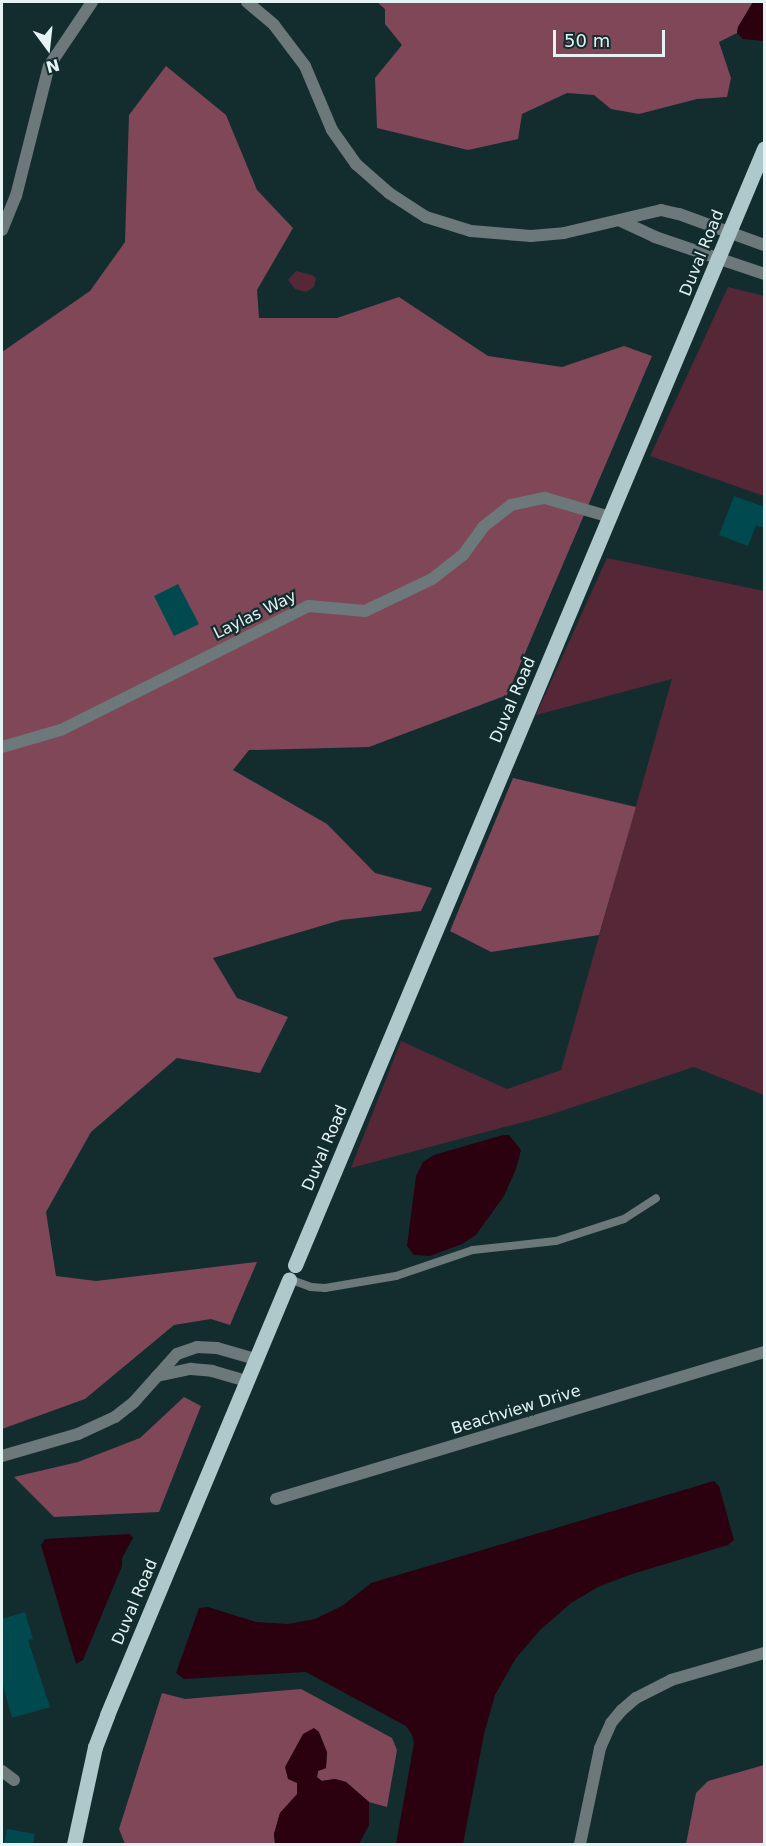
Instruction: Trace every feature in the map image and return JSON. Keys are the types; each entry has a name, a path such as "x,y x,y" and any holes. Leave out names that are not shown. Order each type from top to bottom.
{"main road":[{"name":"Duval Road","path":"74,1845 95,1748 103,1726 255,1359 765,149"}],"street":[{"path":"2,230 16,196 49,66 92,2"},
{"path":"247,2 274,25 305,66 332,130 356,164 372,180 408,207 448,225 500,235 531,236 564,233 661,210 679,214 765,245"},
{"path":"621,221 655,237 765,274"},
{"name":"Laylas Way","path":"2,747 61,730 309,606 365,610 423,584 463,555 483,527 511,505 544,498 610,517"},
{"path":"2,1456 97,1427 134,1402 177,1354 196,1347 217,1348 255,1359"},
{"name":"Beachview Drive","path":"276,1499 765,1352"},
{"path":"157,1376 191,1369 212,1371 246,1381"},
{"path":"580,1845 600,1748 611,1723 622,1710 636,1698 671,1680 765,1653"},
{"path":"2,1771 15,1780"}],"lane":[{"path":"292,1272 312,1287 325,1288 396,1276 473,1250 556,1241 624,1219 656,1198"}],"shaded area":[{"path":"377,2 753,2 738,27 737,33 719,42 731,78 727,97 697,99 639,114 611,109 594,95 567,93 522,114 518,139 468,150 377,128 375,78 402,45 385,24 385,9"},
{"path":"753,2 764,2 764,41 743,39 737,33 738,27"},
{"path":"166,66 226,115 257,190 293,228 257,290 259,318 337,318 399,297 488,356 562,367 624,346 652,356 507,695 369,747 249,750 233,770 327,824 375,873 432,888 421,911 341,920 213,958 237,998 288,1017 260,1073 177,1058 91,1132 46,1212 56,1276 96,1281 257,1262 230,1325 211,1319 174,1325 85,1399 2,1429 2,352 90,291 125,242 129,115"},
{"path":"296,271 316,278 314,287 306,292 295,289 288,280"},
{"path":"728,287 764,296 764,496 650,456"},
{"path":"607,558 764,591 764,1095 694,1067 546,1116 351,1168 401,1041 507,1089 561,1070 672,679 536,715"},
{"path":"513,778 636,807 599,935 491,952 450,931"},
{"path":"509,1135 521,1150 516,1169 504,1196 476,1235 462,1244 430,1256 414,1255 407,1246 416,1176 423,1162 434,1155"},
{"path":"184,1397 201,1406 159,1512 54,1517 14,1477 78,1462 140,1438"},
{"path":"714,1481 719,1486 734,1540 728,1545 629,1575 598,1587 571,1603 540,1630 516,1658 495,1695 484,1734 463,1844 396,1844 414,1743 406,1726 306,1672 184,1679 176,1673 199,1608 208,1607 256,1622 288,1624 315,1619 342,1606 371,1583"},
{"path":"130,1534 133,1538 122,1558 122,1566 83,1660 76,1664 41,1545 45,1539"},
{"path":"301,1689 392,1738 397,1750 387,1807 369,1802 346,1782 335,1779 321,1781 317,1777 318,1771 326,1768 327,1752 297,1783 298,1794 280,1813 274,1834 275,1844 125,1844 119,1829 162,1693 185,1699"},
{"path":"314,1728 319,1732 327,1752 326,1768 318,1771 317,1777 322,1781 335,1779 346,1782 369,1802 369,1825 359,1844 275,1844 274,1834 280,1813 297,1794 297,1783 288,1779 285,1767 303,1734"},
{"path":"764,1765 764,1844 686,1844 696,1793 708,1781"}],"building":[{"path":"734,496 765,507 765,528 756,525 748,546 719,535"},
{"path":"178,584 199,624 174,636 154,596"},
{"path":"25,1612 33,1639 28,1640 50,1707 12,1718 2,1682 2,1619"},
{"path":"7,1829 35,1834 33,1845 4,1845"}]}
